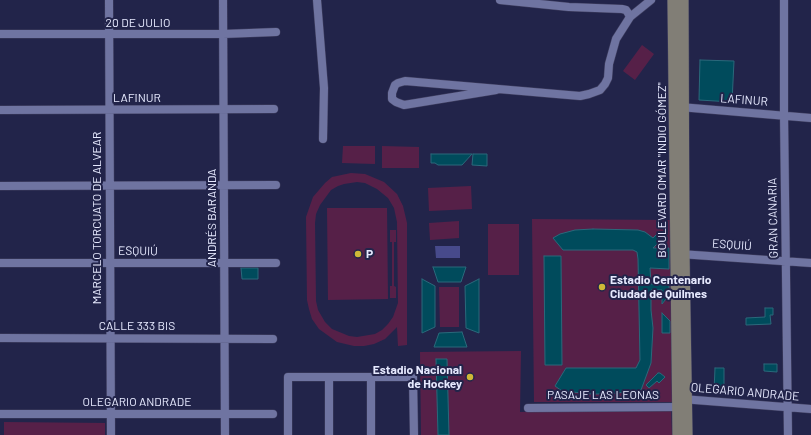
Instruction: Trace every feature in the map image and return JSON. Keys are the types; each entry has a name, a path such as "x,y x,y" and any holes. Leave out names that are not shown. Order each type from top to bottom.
{"main road":[{"name":"BOULEVARD OMAR \"INDIO GÓMEZ\"","path":"673,0 680,107 680,402 678,435"},
{"path":"680,107 683,0"},
{"path":"680,402 687,435"}],"street":[{"name":"MARCELO TORCUATO DE ALVEAR","path":"109,0 108,110 111,435"},
{"name":"ANDRÉS BARANDA","path":"223,0 225,435"},
{"path":"500,0 570,7 622,9 626,10 630,17"},
{"path":"496,90 404,105 392,99 392,93 395,85 405,81 580,96 600,90 608,78 609,64 616,39 630,17 651,0"},
{"name":"GRAN CANARIA","path":"784,0 785,260 788,435"},
{"path":"318,2 324,88 323,139"},
{"name":"20 DE JULIO","path":"0,34 109,35 276,32"},
{"name":"LAFINUR","path":"680,107 784,114 811,118"},
{"name":"LAFINUR","path":"0,110 274,109"},
{"path":"0,186 224,186 276,184"},
{"name":"ESQUIÚ","path":"680,254 785,260 811,263"},
{"name":"ESQUIÚ","path":"0,263 276,263"},
{"name":"CALLE 333 BIS","path":"0,338 273,339"},
{"path":"288,435 288,377 413,377 414,435"},
{"path":"329,378 329,435"},
{"path":"370,378 371,435"},
{"name":"OLEGARIO ANDRADE","path":"680,402 811,409"},
{"name":"PASAJE LAS LEONAS","path":"528,408 680,402"},
{"name":"OLEGARIO ANDRADE","path":"0,414 274,414"}],"shaded area":[{"path":"642,45 654,54 635,80 623,71"},
{"path":"343,146 375,146 375,164 342,163"},
{"path":"382,146 419,147 419,168 382,168"},
{"path":"351,173 365,174 384,182 397,194 403,206 407,223 407,345 398,346 397,327 385,339 374,344 354,346 337,342 319,329 312,319 307,300 306,217 313,197 332,177","holes":["357,182 365,183 377,189 388,198 394,208 397,222 398,303 393,317 382,330 375,334 357,337 349,336 332,329 325,322 318,310 316,301 315,223 316,214 320,205 331,190 344,184"]},
{"path":"471,186 472,209 429,211 428,188"},
{"name":"P","path":"327,208 387,208 388,299 328,300"},
{"name":"Estadio Centenario Ciudad de Quilmes","path":"532,219 670,220 673,402 534,402"},
{"path":"459,221 459,238 430,240 429,223"},
{"path":"488,224 519,224 519,275 488,275"},
{"path":"390,230 396,230 396,242 394,242 394,286 396,287 396,298 390,298 390,286 392,286 392,242 390,242"},
{"path":"435,246 460,246 460,258 436,258"},
{"path":"439,287 459,287 459,327 440,327"},
{"name":"Estadio Nacional de Hockey","path":"521,351 520,412 671,409 672,435 421,435 420,352"},
{"path":"4,422 105,423 105,435 4,435"}],"building":[{"path":"700,60 734,61 732,102 699,100"},
{"path":"431,154 472,154 462,165 438,165 431,163"},
{"path":"473,154 487,154 487,166 472,165"},
{"path":"575,230 638,230 645,232 653,238 657,234 662,239 653,248 669,248 669,269 650,268 651,284 669,285 669,295 662,304 662,290 651,290 653,328 651,363 641,390 609,394 592,394 562,391 555,386 566,368 636,368 640,360 637,252 633,250 563,250 553,238 560,234"},
{"path":"544,256 561,256 562,365 545,365"},
{"path":"433,267 466,267 461,282 438,282"},
{"path":"241,268 258,268 258,279 242,279"},
{"path":"422,279 435,286 435,327 422,333"},
{"path":"479,279 479,333 466,328 465,286"},
{"path":"765,308 773,308 773,315 770,315 771,324 746,325 746,318 765,317"},
{"path":"662,313 670,321 670,333 662,333"},
{"path":"462,332 467,347 434,347 439,333"},
{"path":"436,359 447,359 449,435 438,435"},
{"path":"764,364 777,364 777,372 764,371"},
{"path":"715,368 724,368 724,392 714,392"},
{"path":"658,373 665,377 659,383 657,381 649,388 646,385"}],"place":[{"name":"P","path":"358,254"},
{"name":"Estadio Centenario Ciudad de Quilmes","path":"602,287"},
{"name":"Estadio Nacional de Hockey","path":"470,377"}]}
